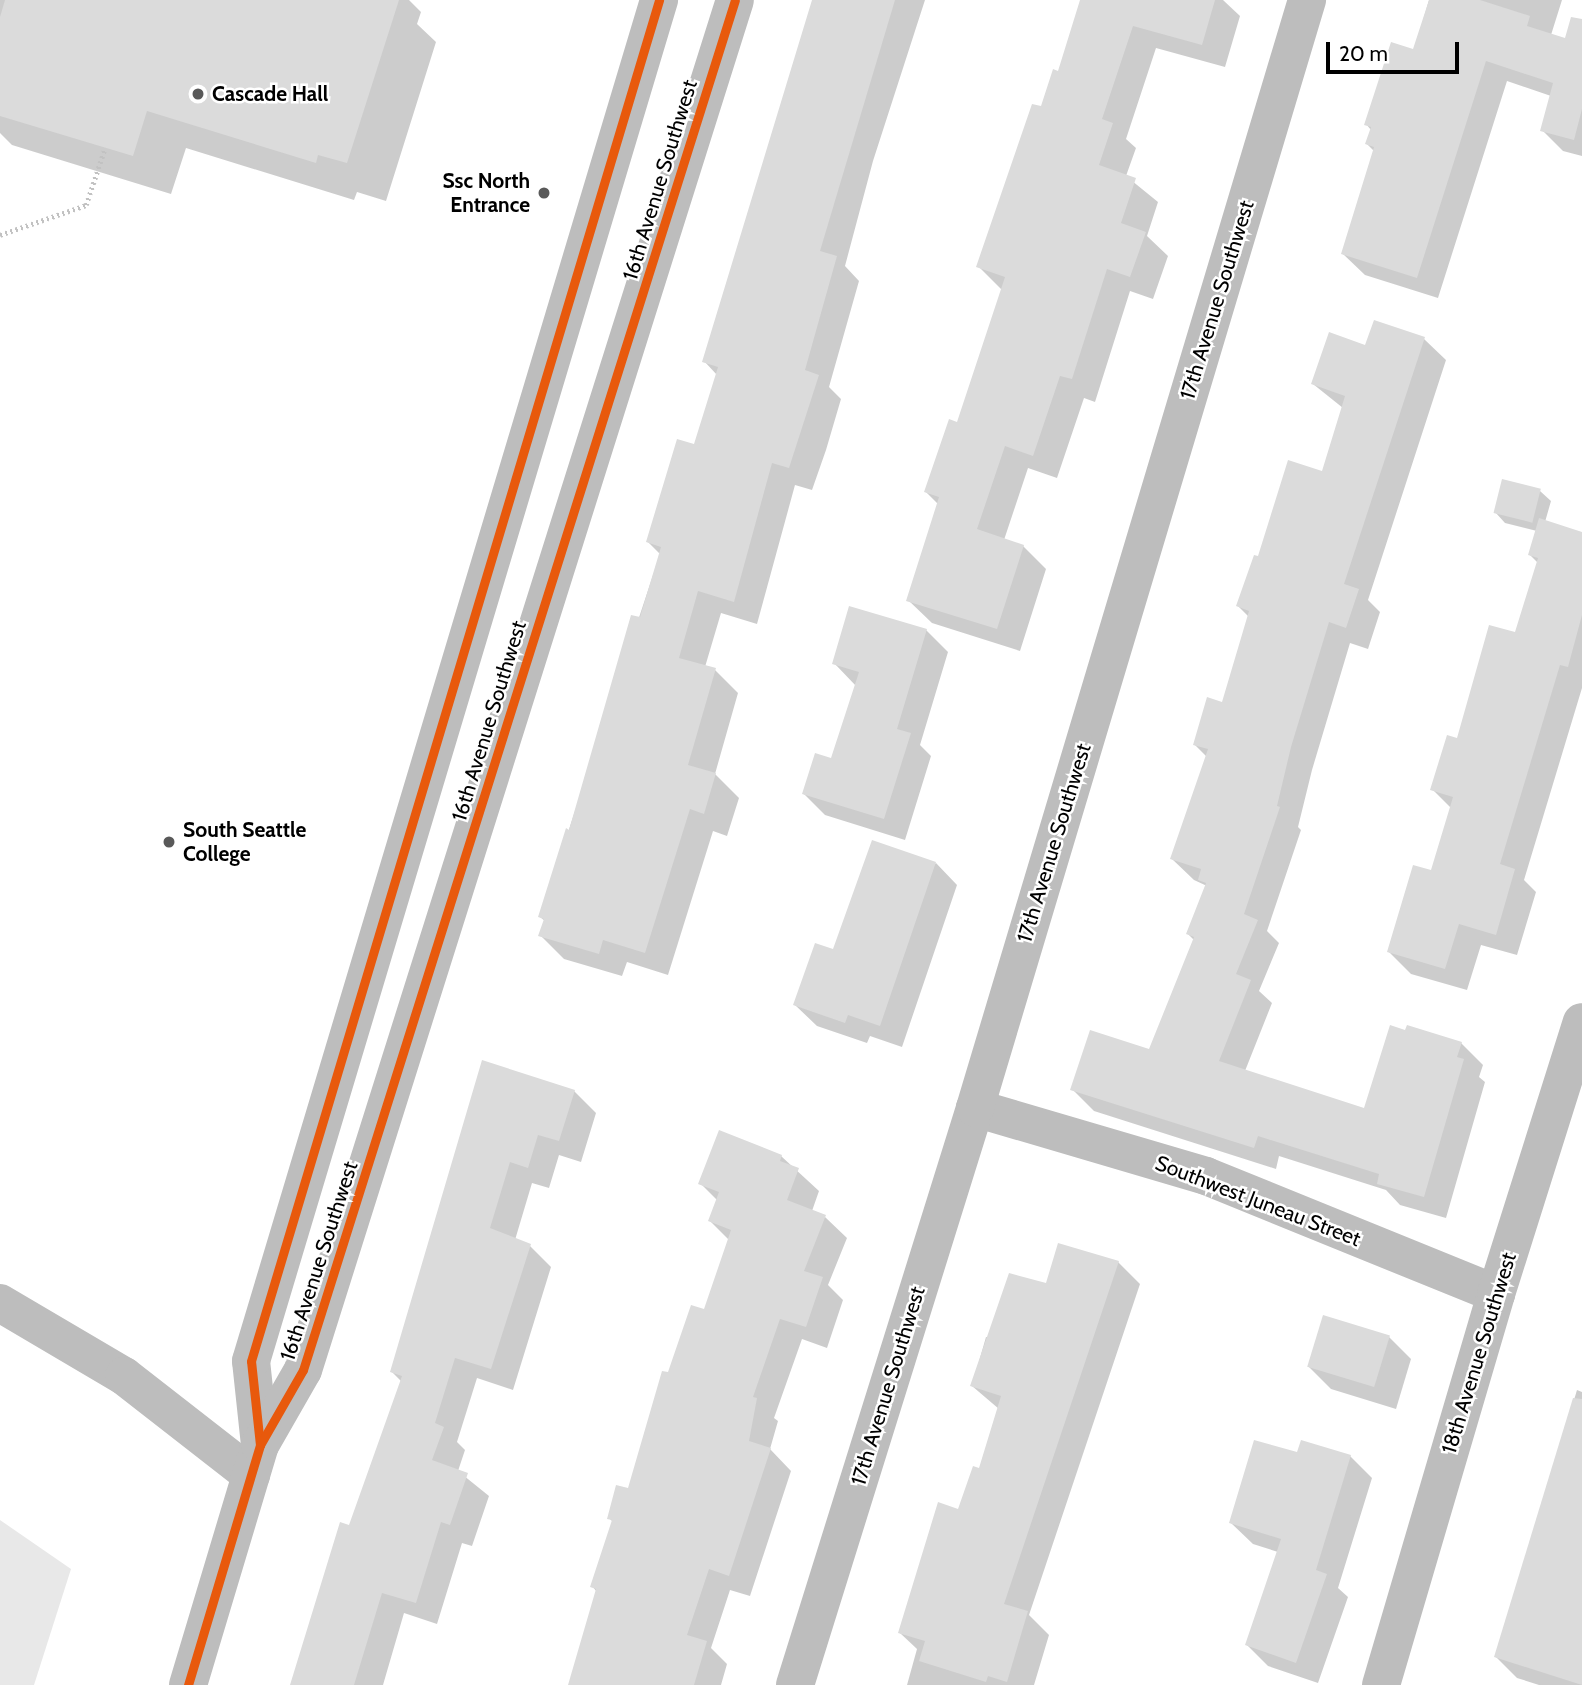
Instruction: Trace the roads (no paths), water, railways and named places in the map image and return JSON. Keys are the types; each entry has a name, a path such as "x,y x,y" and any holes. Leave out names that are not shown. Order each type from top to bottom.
{"street":[{"name":"16th Avenue Southwest","path":"256,1460 251,1361 659,0"},
{"name":"17th Avenue Southwest","path":"795,1685 975,1108 1307,0"},
{"name":"16th Avenue Southwest","path":"188,1685 256,1460 303,1370 727,2"},
{"name":"18th Avenue Southwest","path":"1381,1685 1496,1294 1582,1022"},
{"name":"Southwest Juneau Street","path":"975,1108 1206,1176 1496,1294"},
{"path":"0,1303 124,1376 256,1460"}],"place":[{"name":"Cascade Hall","path":"198,94"},
{"name":"Ssc North Entrance","path":"544,193"},
{"name":"South Seattle College","path":"169,842"}]}
